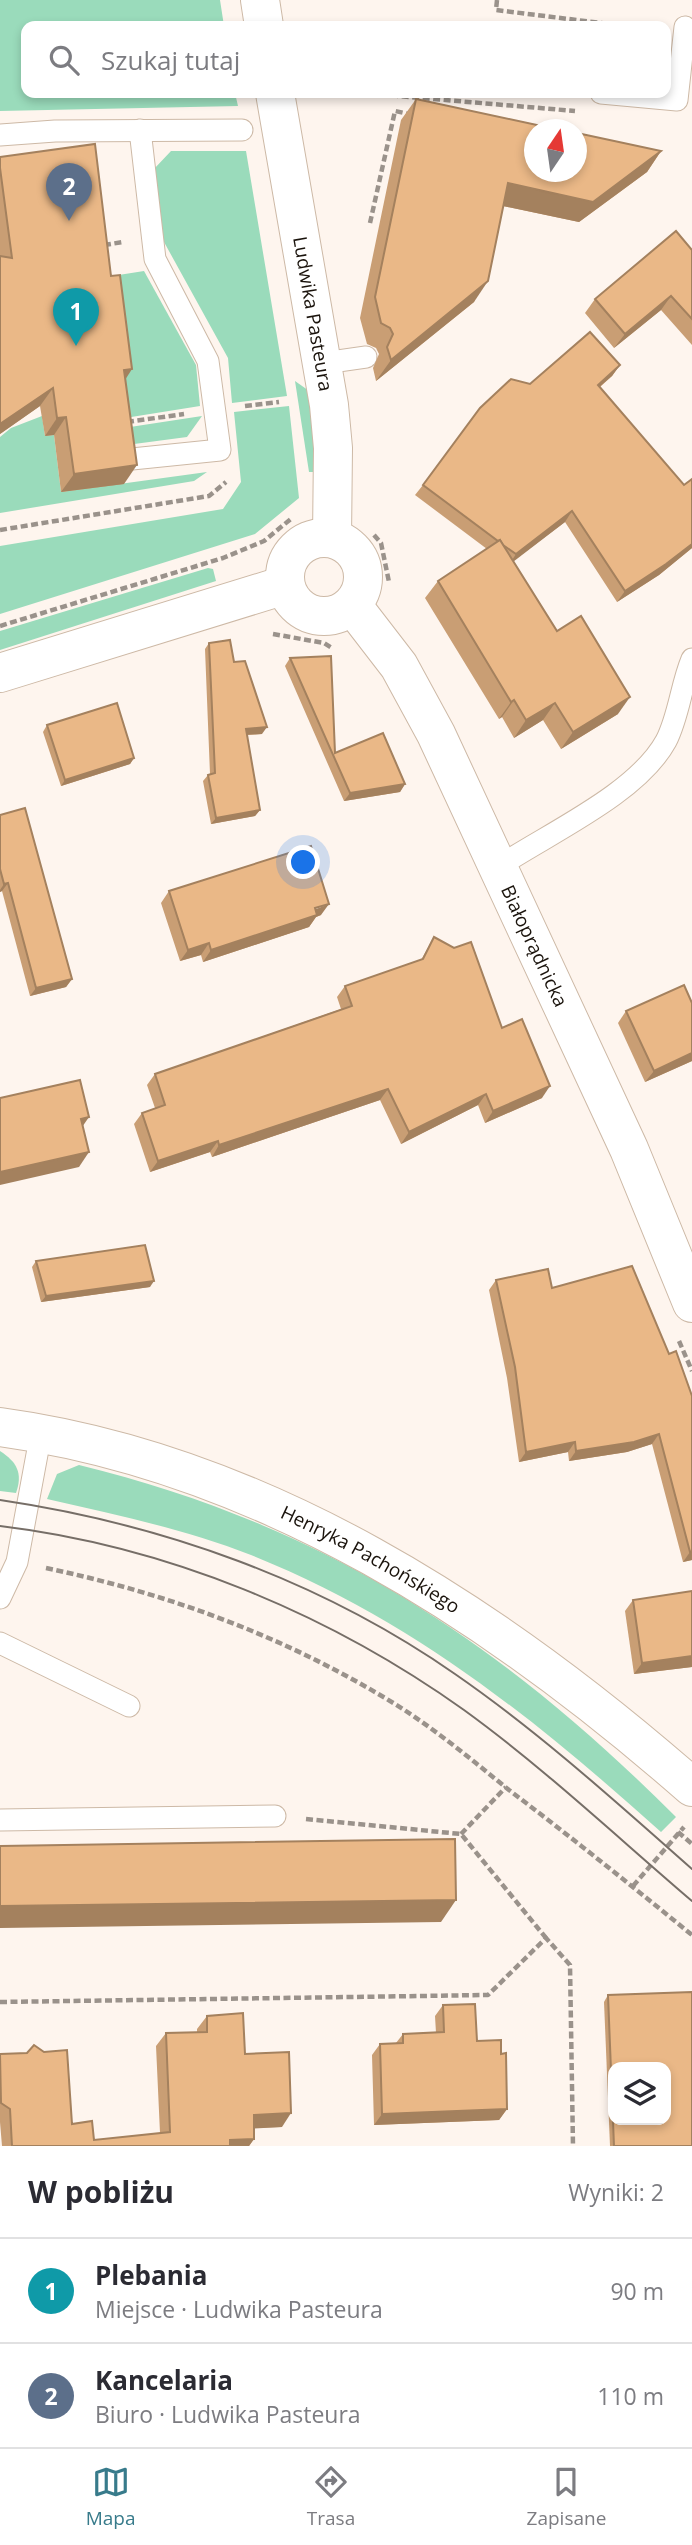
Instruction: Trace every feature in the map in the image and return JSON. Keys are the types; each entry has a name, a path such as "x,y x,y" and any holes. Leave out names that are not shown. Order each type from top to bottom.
{"street":[{"path":"260,0 263,21"},
{"name":"Ludwika Pasteura","path":"276,98 324,363 333,448 332,538"},
{"path":"332,538 350,547 362,565 362,587 352,605 333,615 313,614 295,603 285,585 286,566 296,550 312,539 332,538"},
{"path":"0,673 285,585"},
{"name":"Białoprądnicka","path":"352,605 369,624 413,689 629,1149 686,1301"},
{"name":"Henryka Pachońskiego","path":"0,1427 41,1433 147,1459 228,1488 305,1520 494,1631 692,1787"}],"lane":[{"path":"655,98 677,100 685,27"},
{"path":"132,458 220,450 208,361 155,259 140,130"},
{"path":"0,135 140,130 242,130"},
{"path":"324,363 366,357"},
{"path":"498,867 634,782 653,761 667,738 683,680 692,659"},
{"path":"0,1598 17,1562 41,1433"},
{"path":"0,1643 129,1706"},
{"path":"0,1820 275,1816"}],"path":[{"path":"497,0 496,10 585,21"},
{"path":"427,98 581,111"},
{"path":"439,110 441,100"},
{"path":"370,222 395,111 416,116"},
{"path":"100,246 107,244"},
{"path":"241,407 279,402"},
{"path":"116,424 145,420"},
{"path":"0,530 209,496 234,475"},
{"path":"0,626 223,558 264,541 299,512"},
{"path":"262,632 324,643 335,650"},
{"path":"686,1301 692,1371"},
{"path":"17,1562 133,1588 180,1602 262,1634 322,1662 398,1706 506,1787 692,1935"},
{"path":"461,1834 506,1787"},
{"path":"275,1816 461,1834 570,1965 573,2146"},
{"path":"633,1886 692,1819"},
{"path":"678,1832 692,1844"},
{"path":"0,2002 488,1996 546,1938"}],"green space":[{"path":"0,0 220,0 223,21 21,21 21,98 236,98 238,106 0,111"},
{"path":"171,151 246,151 287,396 232,403 228,358 164,242 154,169"},
{"path":"144,271 196,365 200,406 125,418 106,277"},
{"path":"295,381 312,393 316,472 309,472"},
{"path":"289,406 299,498 255,534 0,614 0,546 223,509 241,482 234,412"},
{"path":"42,416 45,436 54,435 61,492 207,472 194,481 0,513 0,437 11,428"},
{"path":"202,416 187,437 119,446 117,429"},
{"path":"208,568 213,569 216,581 0,650 0,631"},
{"path":"0,1451 11,1459 17,1469 19,1480 16,1493 0,1491"},
{"path":"79,1465 168,1490 251,1520 329,1556 403,1597 474,1644 542,1696 610,1754 676,1817 661,1832 566,1750 469,1675 365,1609 251,1555 150,1523 47,1499 57,1474"}],"building":[{"path":"416,99 524,122 524,182 587,182 587,135 661,151 593,202 508,183 488,281 391,360 387,347 393,334 390,328 381,323 375,297"},
{"path":"95,144 111,276 120,275 132,369 124,370 137,465 74,474 66,417 57,418 53,388 0,424 0,256 12,258 0,157"},
{"path":"676,231 692,250 692,319 671,296 625,334 595,299"},
{"path":"590,332 620,365 598,385 684,485 692,479 692,544 625,591 572,511 516,554 423,485 480,408 511,379 530,384"},
{"path":"500,540 557,631 581,616 630,697 573,732 555,703 526,720 514,700 511,702 438,581"},
{"path":"230,640 234,662 245,661 267,727 246,729 260,810 216,818 208,775 215,773 209,643"},
{"path":"331,656 335,753 383,733 405,784 350,793 290,658"},
{"path":"117,703 134,758 65,780 47,725"},
{"path":"25,808 72,979 36,988 8,883 4,884 0,869 0,815"},
{"path":"311,846 329,904 315,908 317,915 211,950 209,943 188,950 169,891"},
{"path":"434,937 454,948 471,942 502,1028 522,1019 550,1086 493,1111 486,1094 409,1132 388,1089 219,1145 218,1141 158,1161 142,1113 165,1105 155,1074 352,1006 345,986 423,959"},
{"path":"684,985 692,1003 692,1053 654,1071 626,1011"},
{"path":"80,1080 89,1117 81,1119 89,1152 0,1172 0,1098"},
{"path":"145,1245 154,1281 46,1296 36,1261"},
{"path":"632,1266 669,1354 676,1351 692,1396 690,1552 659,1434 634,1442 576,1451 575,1442 526,1452 515,1367 496,1280 548,1269 552,1288"},
{"path":"692,1591 692,1656 642,1663 633,1600"},
{"path":"455,1839 456,1900 0,1906 0,1846"},
{"path":"692,1992 692,2146 614,2146 613,2125 671,2125 671,2062 611,2062 608,1995"},
{"path":"475,2004 477,2041 501,2040 501,2054 506,2053 507,2109 382,2114 380,2044 403,2043 403,2034 444,2032 443,2005"},
{"path":"243,2013 245,2054 289,2052 291,2113 254,2115 254,2139 230,2140 230,2146 12,2146 10,2109 1,2103 0,2054 27,2053 34,2045 44,2052 67,2050 72,2124 92,2121 94,2140 170,2132 166,2033 207,2032 207,2016"}],"tram line":[{"path":"0,1500 120,1524 180,1541 294,1584 350,1611 455,1674 517,1719 692,1869"},
{"path":"0,1526 62,1536 184,1567 301,1614 357,1643 412,1675 494,1732 692,1901"}],"place":[{"name":"Kancelaria","path":"69,221"},
{"name":"Plebania","path":"76,346"}]}
